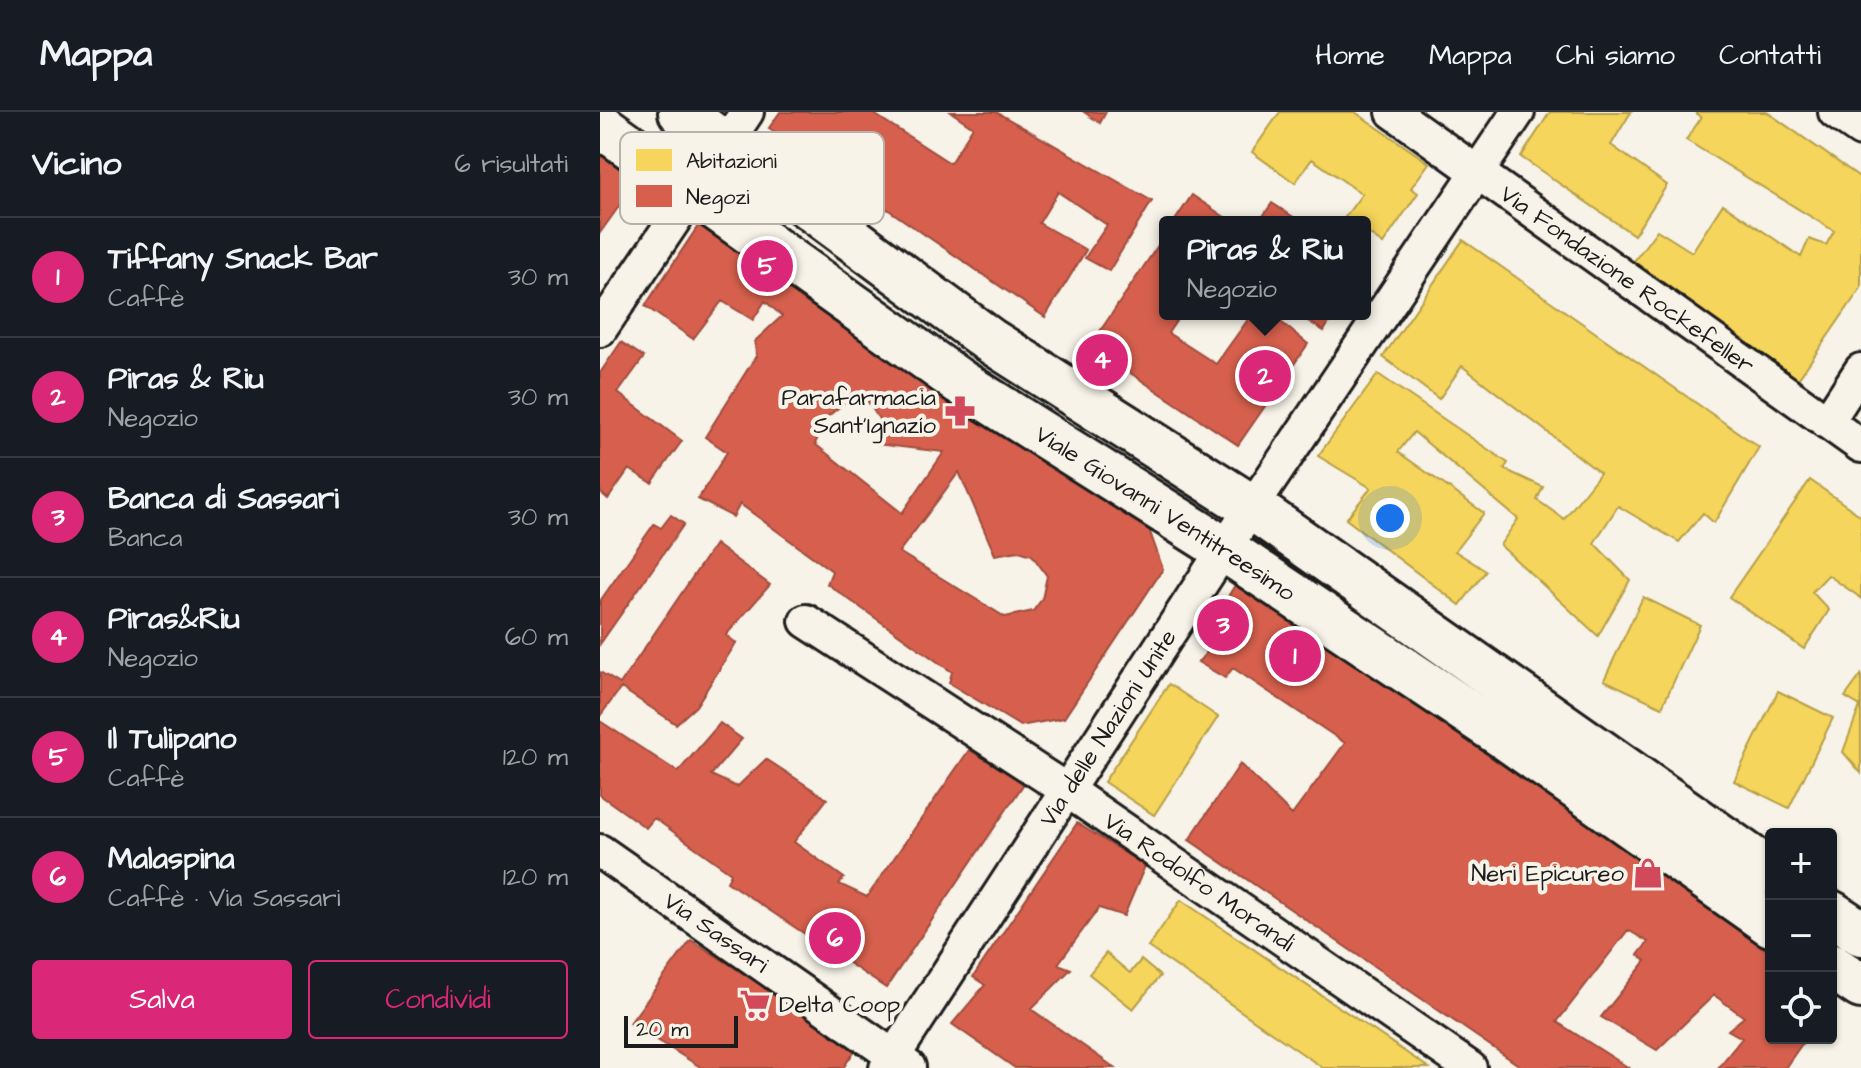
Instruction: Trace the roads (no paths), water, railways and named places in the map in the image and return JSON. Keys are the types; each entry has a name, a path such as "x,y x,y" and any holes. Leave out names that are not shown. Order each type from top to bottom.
{"main road":[{"name":"Viale Giovanni Ventitreesimo","path":"681,112 736,127"},
{"name":"Viale Giovanni Ventitreesimo","path":"600,125 620,139"},
{"name":"Viale Giovanni Ventitreesimo","path":"738,224 960,382 1224,549 1765,868"},
{"name":"Viale Giovanni Ventitreesimo","path":"831,224 989,340 1253,508 1765,919"},
{"path":"960,382 989,340"},
{"path":"1837,917 1861,933"},
{"path":"1837,970 1861,986"}],"street":[{"name":"Via Fondazione Rockefeller","path":"1393,112 1861,446"},
{"name":"Via delle Nazioni Unite","path":"896,1064 1065,789 1518,112"},
{"path":"1835,112 1861,130"},
{"path":"600,330 674,224"},
{"path":"1827,422 1861,370"},
{"name":"Via Rodolfo Morandi","path":"806,621 1065,789 1470,1068"},
{"name":"Via Sassari","path":"600,851 896,1064"}],"place":[{"name":"Il Tulipano","path":"767,266"},
{"name":"Piras&Riu","path":"1102,360"},
{"name":"Piras & Riu","path":"1265,376"},
{"name":"Parafarmacia Sant'Ignazío","path":"960,411"},
{"name":"Banca di Sassari","path":"1223,625"},
{"name":"Tiffany Snack Bar","path":"1295,656"},
{"name":"Neri Epicureo","path":"1648,873"},
{"name":"Malaspina","path":"835,938"},
{"name":"Delta Coop","path":"755,1004"}]}
